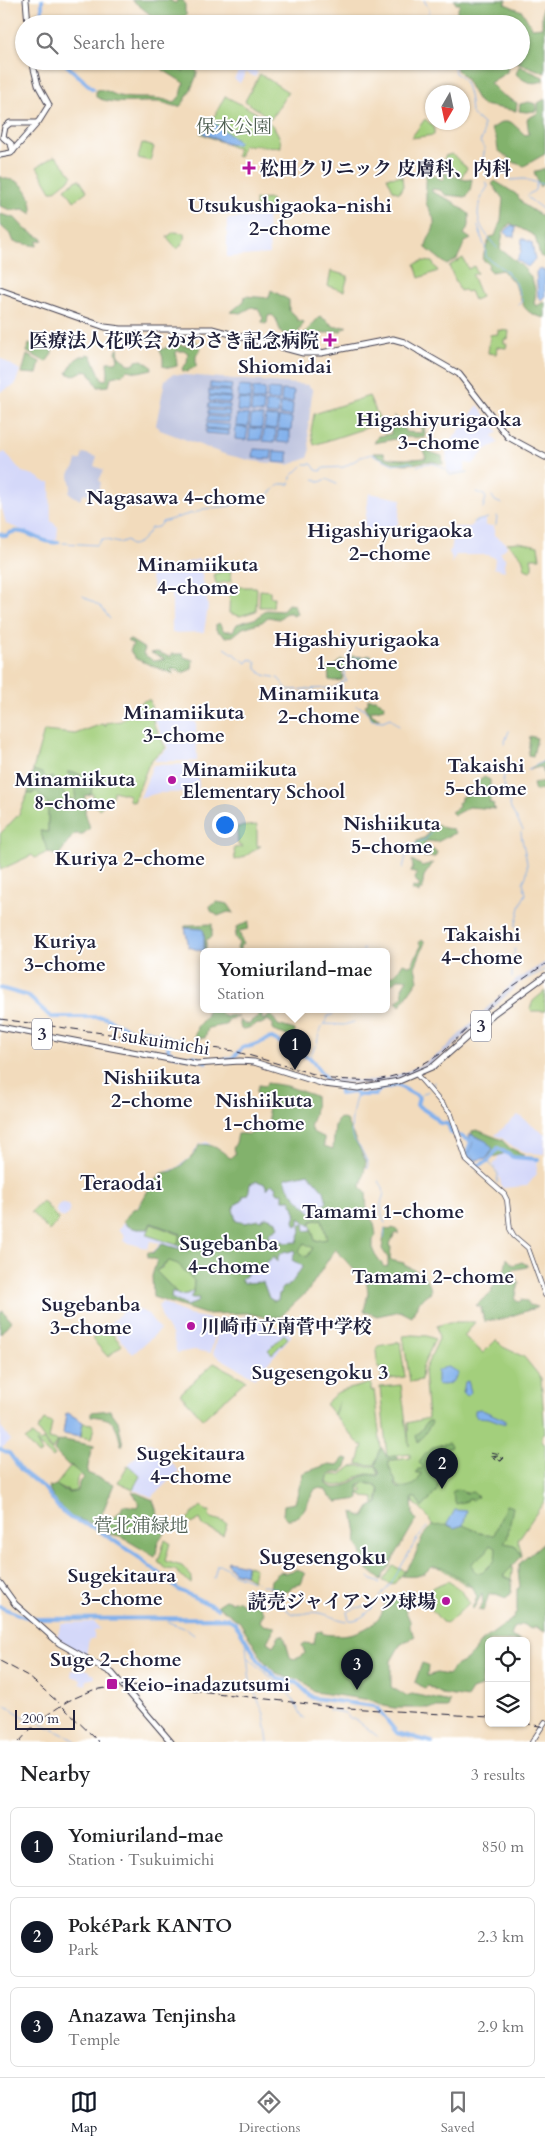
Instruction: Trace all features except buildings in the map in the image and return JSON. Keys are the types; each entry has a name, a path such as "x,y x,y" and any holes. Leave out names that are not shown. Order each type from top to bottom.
{"main road":[{"path":"27,0 28,15"},
{"path":"0,155 13,151 36,124 48,106 33,79 32,70"},
{"path":"13,151 11,144 3,137 7,125 10,123 36,124"},
{"path":"0,290 105,327 121,329 212,329 291,353 312,356 393,340 421,352 459,374 499,427 511,439 545,457"},
{"name":"Tsukuimichi","path":"0,1026 196,1064 254,1062 339,1087 358,1088 375,1086 417,1074 434,1066 493,1014 545,976"},
{"path":"417,1074 447,1108 454,1121 467,1161 506,1197 510,1229 514,1236 528,1248 545,1295"},
{"path":"0,1583 15,1604 62,1646 105,1668 120,1682 171,1742"},
{"path":"532,1742 545,1722"}],"shaded area":[{"path":"239,70 255,70 258,72 255,77 246,72 240,83 234,79"},
{"path":"267,216 270,254 227,257 227,219"},
{"path":"0,358 20,370 15,385 0,392"},
{"path":"173,374 308,385 312,389 312,393 308,431 310,452 308,458 288,465 253,461 224,454 160,430 156,425 165,380"},
{"path":"478,405 498,432 493,436 498,443 485,450 473,464 465,463 465,471 451,473 447,469 446,448"},
{"path":"0,451 1,454 5,452 22,472 34,475 45,482 50,482 51,521 58,527 57,539 51,541 6,524 0,501"},
{"path":"83,453 97,457 94,466 104,470 99,480 101,483 96,496 84,493 80,500 69,493 71,486 69,476 77,460 81,460"},
{"path":"369,493 401,499 398,524 381,535 364,529"},
{"path":"485,519 486,526 494,526 494,535 505,542 507,547 500,553 506,559 504,564 505,571 494,568 495,558 488,555 456,555 451,564 452,558 449,552 452,546 454,527 470,527 473,523"},
{"path":"199,559 208,607 204,632 172,633 172,592 156,595 149,573"},
{"path":"157,714 196,722 197,761 155,761 168,748 154,719"},
{"name":"Minamiikuta Elementary School","path":"198,764 199,792 158,793 140,798 153,765"},
{"path":"545,962 545,966 518,984 451,1049 430,1064 402,1077 374,1084 335,1082 335,1079 363,1081 386,1078 423,1064 441,1052 516,980"},
{"path":"518,1115 545,1134 544,1154 529,1153 515,1148 495,1135"},
{"path":"207,1142 232,1163 315,1170 329,1185 339,1239 281,1312 187,1308 171,1299 171,1295 152,1291 156,1259 152,1253 161,1243 150,1241 148,1249 123,1241 125,1236 118,1229 136,1209 160,1174 176,1168 192,1156 199,1144"},
{"path":"505,1153 514,1158 538,1160 536,1175 527,1186 502,1188 498,1172 493,1166 500,1154"},
{"path":"60,1203 66,1203 70,1210 66,1217 60,1217 56,1213 56,1207"},
{"name":"川崎市立南菅中学校","path":"162,1302 189,1315 218,1320 211,1353 194,1350 177,1353 172,1334 164,1324 158,1305"},
{"path":"130,1305 148,1314 160,1330 133,1354 108,1325"},
{"path":"243,1316 262,1321 267,1327 274,1326 292,1335 255,1378 213,1354 220,1318 239,1321"},
{"path":"0,1419 2,1429 11,1440 2,1448 0,1447"},
{"path":"149,1443 154,1445 179,1471 152,1497 133,1489 140,1476 128,1465"},
{"path":"94,1622 100,1629 94,1630 94,1639 89,1639 86,1655 70,1647 57,1637 61,1623"},
{"path":"78,1667 90,1671 91,1674 94,1674 95,1678 87,1680 86,1685 80,1683 81,1679 71,1676 72,1670 77,1671"}],"green space":[{"path":"132,0 171,0 176,3 177,0 183,0 187,14 186,15 151,15"},
{"path":"454,0 507,0 505,4 522,11 524,15 456,15 460,4 456,4"},
{"path":"542,8 545,8 545,73 530,67 530,25 532,28 542,27"},
{"path":"163,70 196,70 197,75 180,106 158,102 110,101 96,97 96,90 102,90 126,97 154,98 174,103 181,95 184,83"},
{"path":"457,70 507,70 490,83 501,94 517,103 516,111 483,105 478,101"},
{"path":"518,70 528,70 543,77 543,81 528,82 516,74"},
{"path":"260,74 288,92 271,119 245,101"},
{"name":"保木公園","path":"225,96 252,110 269,122 275,129 281,147 243,145 239,157 236,156 238,149 200,133 215,115"},
{"path":"545,99 545,154 524,166 515,163 498,150 496,137 491,129 502,122 511,122 525,135 529,134 527,119 538,113 538,103"},
{"path":"529,102 536,104 536,111 519,111 520,104"},
{"path":"425,119 425,130 434,130 434,135 411,138"},
{"path":"142,143 154,147 150,161 138,158"},
{"path":"452,154 467,168 462,176 449,172 447,167 443,166 445,156"},
{"path":"54,156 58,158 73,176 54,191 51,191 37,167"},
{"path":"545,168 545,182 540,187 534,172"},
{"path":"428,172 442,180 445,177 442,172 466,180 472,179 470,191 466,197 446,195 440,190 432,189 432,192 452,201 469,214 469,226 464,234 471,239 465,242 457,259 447,265 426,248 434,225 433,216 426,203 426,174"},
{"path":"0,176 16,181 24,187 31,199 32,214 24,209 11,210 0,206"},
{"path":"402,176 403,186 399,193 393,190 387,177"},
{"path":"79,179 87,191 74,201 65,188"},
{"path":"495,181 516,194 524,205 545,218 545,258 540,256 535,236 510,223 503,232 500,249 521,265 531,278 535,294 534,304 537,306 545,301 545,318 530,313 523,305 511,279 502,270 491,272 488,267 489,264 482,259 490,237 495,236 501,220 503,199 492,184"},
{"path":"271,199 272,213 256,215 255,200"},
{"path":"0,214 15,218 25,229 43,239 42,241 37,241 37,246 14,242 11,235 0,225"},
{"path":"174,232 184,233 183,242 177,249 167,237"},
{"path":"463,258 468,269 474,266 477,273 472,275 481,297 474,300 470,291 460,291 449,266"},
{"path":"423,261 432,262 438,271 419,278 415,264"},
{"path":"331,271 348,276 344,291 328,286"},
{"path":"271,290 289,300 289,311 295,315 297,320 304,322 298,333 302,336 320,316 335,327 347,326 341,331 311,335 309,338 312,345 307,346 293,335 281,333 276,319 272,315 268,316 267,323 265,324 262,322 263,318 258,309 252,307 241,313 231,312 244,301 245,296 269,298"},
{"path":"498,330 509,331 508,339 504,339 504,343 507,344 506,348 497,347 496,354 488,353 490,335 498,334"},
{"path":"190,340 196,341 201,348 196,356 196,367 188,372 183,371 182,368 187,363 188,353 185,351 176,351 177,366 169,368 163,366 160,350 176,344 192,347 193,343"},
{"path":"52,341 52,354 46,362 27,352 29,344 45,346 47,342"},
{"path":"118,348 119,357 128,364 135,364 136,361 142,360 151,366 152,369 138,372 127,370 122,375 111,377 109,386 98,387 89,372 83,371 73,376 67,373 75,360 87,354 91,355 102,379 106,380 108,374 107,362 116,362 118,359 116,352"},
{"path":"27,355 40,362 37,374 22,373"},
{"path":"369,396 379,418 378,424 314,445 311,431 314,414"},
{"path":"394,415 399,422 403,421 405,432 422,433 419,420 424,417 425,438 406,437 374,443 378,436 391,434 391,425 395,422"},
{"path":"426,448 427,451 442,456 443,464 428,461 409,464 397,463 373,453 384,453 385,457 395,459 426,458 423,449"},
{"path":"520,542 538,546 540,558 531,558 533,569 530,571 525,569 522,557 507,543"},
{"path":"230,570 232,581 216,584 214,574"},
{"path":"230,587 256,587 256,611 240,616 229,613"},
{"path":"260,590 270,591 270,597 274,597 273,607 259,607"},
{"path":"288,604 294,605 297,614 293,616 291,613 286,613 279,619 268,617 262,622 243,628 233,636 226,637 216,630 216,625 219,623 224,631 233,631 237,624 257,618 266,610 282,611"},
{"path":"129,639 145,649 143,654 154,661 165,659 151,653 157,652 170,657 172,654 183,654 184,657 193,660 192,669 182,673 172,668 173,674 136,659 130,651 133,644 127,641"},
{"path":"370,655 373,657 371,659 365,661 355,660 345,671 341,672 343,675 342,680 329,680 328,668 332,668 342,660 348,662 352,656 364,657"},
{"path":"368,699 376,699 384,705 384,708 371,711 372,715 379,719 371,718 365,705 368,704"},
{"path":"150,700 154,725 166,748 153,758 148,766 134,802 129,800 129,795 114,791 112,798 99,809 93,804 93,794 91,794 93,779 68,772 74,781 77,803 65,795 52,777 47,779 33,770 44,731 75,734 102,724 106,726 105,723 121,721 143,701"},
{"path":"530,736 537,738 533,756 528,755"},
{"path":"545,761 545,781 542,767 529,769"},
{"path":"33,770 42,773 47,779 52,777 65,795 76,803 74,781 67,772 77,773 81,776 85,773 89,774 93,779 91,794 84,796 86,800 85,812 90,828 83,834 75,834 58,856 48,852 40,831 48,832 48,803 36,791 31,794 28,793"},
{"path":"484,777 490,780 490,793 497,794 491,797 489,802 494,804 493,807 496,809 469,807 454,815 451,812 459,807 458,803 461,801 461,797 471,794 481,778"},
{"path":"545,781 545,789 535,791 533,784"},
{"path":"36,791 48,803 48,832 40,831 48,852 35,858 32,855 0,870 0,834 19,814 28,793 32,794"},
{"path":"437,824 444,828 453,829 455,833 437,842 426,841 424,845 437,852 435,857 425,857 413,851 417,841 426,837 429,831"},
{"path":"257,825 257,846 261,846 235,860 234,848 243,847 238,845 237,827"},
{"path":"412,860 422,866 433,863 424,876 422,890 419,890 419,893 412,890 413,887 420,886 415,879 417,874 411,872 413,868"},
{"path":"217,902 228,904 234,913 228,912 218,916 211,911 210,906"},
{"path":"249,921 248,929 239,931 243,944 240,948 237,948 239,943 235,937 237,927"},
{"path":"212,924 212,937 206,940 206,948 204,948 204,933 202,929 184,927 188,925"},
{"path":"421,940 425,942 415,967 418,980 400,1006 396,1002 403,996 402,988 407,979 398,979 390,985 390,977 398,971 403,963 411,966 421,946 419,943"},
{"path":"545,991 545,1011 532,1011 530,1009 533,1001"},
{"path":"206,1013 220,1013 225,1017 232,1015 238,1017 229,1019 225,1025 208,1028 205,1038 194,1038 197,1027 207,1015"},
{"path":"259,1014 262,1014 262,1019 264,1020 272,1016 278,1025 295,1030 294,1038 273,1031 273,1024 268,1020 261,1024 241,1029 239,1020 250,1024 252,1020 257,1019"},
{"path":"267,1083 287,1086 315,1096 314,1115 310,1126 313,1132 324,1137 324,1146 333,1149 335,1125 339,1118 346,1120 366,1162 361,1187 366,1193 367,1213 374,1223 376,1235 373,1240 373,1251 384,1267 388,1266 388,1258 382,1249 385,1228 399,1231 398,1234 395,1233 389,1246 391,1247 390,1260 404,1263 404,1265 418,1272 430,1286 431,1292 419,1302 412,1317 400,1311 377,1316 364,1311 368,1293 366,1276 357,1273 335,1249 308,1291 280,1317 264,1317 247,1313 205,1314 153,1297 152,1276 157,1260 147,1257 148,1252 153,1253 162,1244 187,1251 177,1245 181,1234 151,1223 148,1229 137,1229 127,1226 123,1221 133,1209 138,1208 150,1186 160,1175 174,1170 185,1163 199,1145 212,1146 230,1158 235,1154 233,1148 238,1134 250,1134 269,1125 267,1108 263,1099 257,1093 259,1085 265,1086","holes":["308,1173 324,1191 327,1202 313,1214 288,1187 285,1178","257,1181 265,1184 267,1189 271,1184 277,1187 278,1193 283,1193 283,1200 291,1200 296,1215 294,1221 296,1226 299,1224 299,1218 309,1225 311,1225 311,1221 322,1219 327,1239 315,1241 312,1230 305,1231 304,1224 300,1225 301,1231 297,1242 284,1243 283,1241 271,1243 269,1233 279,1227 277,1221 266,1217 260,1221 245,1223 236,1221 233,1209 236,1204 242,1201 243,1196 248,1195 250,1184","304,1243 313,1248 307,1257 299,1252","294,1250 292,1260 303,1266 291,1284 281,1289 278,1300 274,1301 269,1298 263,1282 244,1283 240,1280 247,1275 246,1271 256,1270 275,1256 276,1261 278,1261 278,1256 285,1251","169,1261 178,1264 194,1281 193,1293 190,1298 199,1298 198,1302 187,1306 171,1298 172,1291 179,1295 156,1271"]},
{"path":"477,1130 502,1140 510,1148 523,1154 523,1158 514,1158 505,1153 491,1160 488,1159 493,1149 482,1139 472,1135 472,1131"},
{"path":"43,1201 59,1220 49,1231 31,1212"},
{"path":"322,1219 327,1239 315,1241 310,1222"},
{"path":"151,1224 181,1235 177,1245 147,1235"},
{"path":"304,1242 313,1248 307,1257 298,1252"},
{"path":"507,1258 513,1265 522,1262 527,1265 527,1267 512,1270 519,1283 515,1300 519,1302 521,1300 527,1301 529,1305 538,1307 502,1319 484,1321 481,1308 476,1305 493,1291 491,1289 494,1287 494,1276 504,1274"},
{"path":"169,1261 180,1265 189,1274 194,1281 193,1291 179,1295 156,1271"},
{"path":"3,1311 11,1321 0,1334 0,1313"},
{"path":"449,1322 475,1322 464,1336 483,1353 496,1340 503,1347 524,1357 541,1378 545,1433 542,1434 542,1440 545,1445 545,1500 518,1540 522,1555 513,1564 509,1594 468,1586 439,1567 443,1554 429,1518 393,1481 387,1461 410,1458 410,1454 387,1457 380,1387 401,1385 409,1446 408,1423 428,1418 424,1371 439,1339 437,1326"},
{"path":"106,1327 122,1345 108,1357 92,1339"},
{"path":"284,1334 288,1338 272,1354 268,1350"},
{"path":"403,1336 427,1336 435,1339 422,1368 421,1380 410,1382"},
{"path":"400,1342 405,1377 382,1380 376,1351 378,1346"},
{"path":"214,1363 246,1380 203,1419 180,1394"},
{"path":"371,1383 371,1391 374,1390 381,1448 375,1465 358,1464 363,1445 360,1445 325,1404 338,1392"},
{"path":"110,1410 118,1421 123,1445 121,1445 117,1431 110,1420 91,1416 91,1412"},
{"path":"44,1420 52,1423 49,1439 57,1441 52,1450 37,1430"},
{"path":"428,1421 432,1423 418,1443 416,1436"},
{"path":"83,1423 92,1424 94,1427 91,1439 81,1437"},
{"path":"32,1435 40,1442 43,1440 55,1456 53,1458 36,1442 42,1453 38,1455 25,1440"},
{"path":"64,1440 95,1446 91,1449 87,1473 114,1484 97,1526 68,1515 51,1494 49,1485 51,1487 56,1485 63,1490 67,1490 69,1493 78,1491 79,1483 84,1478 54,1451 57,1442"},
{"path":"449,1443 451,1447 429,1455 426,1464 434,1470 435,1478 439,1484 436,1492 422,1508 416,1498 412,1498 413,1515 416,1520 381,1580 365,1567 361,1551 356,1543 357,1533 353,1512 365,1516 370,1507 378,1503 380,1490 375,1485 364,1482 358,1486 359,1499 337,1502 329,1496 325,1489 316,1488 302,1513 287,1519 283,1515 284,1505 295,1503 303,1473 329,1464 338,1465 344,1458 349,1459 343,1471 329,1474 326,1483 331,1487 341,1487 366,1475 378,1476 380,1474 376,1465 380,1449 382,1448 387,1457 397,1456 398,1459 389,1460 389,1467 396,1482 394,1483 398,1488 406,1487 413,1485 420,1477 421,1473 416,1473 423,1466 419,1463 428,1451 439,1445"},
{"path":"128,1465 140,1476 133,1489 118,1482"},
{"path":"71,1466 81,1474 77,1478 76,1491 69,1492 67,1489 56,1485"},
{"path":"376,1466 379,1475 362,1475 339,1486 327,1483 330,1475 341,1475 351,1467"},
{"path":"364,1482 375,1486 379,1490 377,1504 374,1504 374,1498 363,1497 363,1495 359,1494 363,1490 358,1489 358,1486 361,1486"},
{"path":"458,1489 466,1493 473,1492 478,1497 473,1500 469,1498 467,1501 456,1504 452,1492"},
{"name":"菅北浦緑地","path":"132,1491 153,1500 158,1515 168,1528 159,1540 155,1557 120,1536 110,1534 101,1528 104,1518 111,1519 121,1511 123,1505 137,1507 139,1503"},
{"path":"506,1505 513,1507 507,1539 504,1543 515,1545 522,1556 503,1576 512,1580 511,1592 506,1598 496,1594 489,1594 483,1611 478,1610 483,1603 482,1594 473,1609 471,1607 474,1605 477,1596 470,1585 443,1567 431,1567 418,1576 402,1576 414,1558 422,1538 432,1526 447,1525 454,1528 463,1525 486,1535 494,1535","holes":["490,1545 496,1548 495,1560 482,1573 477,1573 473,1569 472,1563 486,1552"]},
{"path":"201,1506 206,1511 210,1511 209,1517 227,1523 223,1535 204,1527 200,1519 192,1524 187,1519"},
{"path":"165,1540 170,1543 165,1561 182,1566 192,1577 191,1584 175,1570 166,1569 158,1562"},
{"path":"545,1541 545,1632 536,1627 531,1629 522,1624 514,1628 511,1636 513,1637 488,1637 511,1620 517,1612 517,1589 520,1587 519,1564"},
{"path":"247,1565 255,1569 253,1580 245,1575"},
{"path":"393,1566 405,1571 393,1585 383,1581"},
{"path":"298,1569 305,1574 301,1584 292,1586 288,1592 270,1588 271,1580 280,1572 285,1573"},
{"name":"読売ジャイアンツ球場","path":"448,1581 462,1591 469,1603 448,1623 442,1622 423,1599 433,1587"},
{"path":"400,1598 410,1621 410,1628 415,1636 400,1645 391,1661 391,1687 406,1696 412,1694 450,1702 448,1708 394,1708 371,1700 314,1692 301,1680 285,1677 275,1672 263,1660 240,1622 217,1605 225,1600 231,1602 237,1600 244,1605 259,1604 264,1613 260,1621 263,1625 275,1627 267,1642 273,1646 280,1635 284,1636 290,1657 296,1659 305,1653 302,1645 305,1643 314,1644 316,1632 322,1631 323,1634 339,1635 354,1633 368,1627 380,1616 389,1599"},
{"path":"485,1639 485,1663 481,1687 472,1690 467,1698 442,1694 428,1686 424,1688 415,1682 422,1663 428,1665 427,1676 437,1673 448,1675 455,1666 467,1660"}],"water":[{"path":"213,122 239,142 237,145 225,143 203,133"},
{"path":"511,225 516,227 515,237 507,235 505,232"},
{"path":"522,238 532,243 535,259 528,267 517,260 521,252"},
{"path":"540,269 545,271 545,296 541,300 538,297 536,272"},
{"path":"210,383 232,385 231,390 210,388"},
{"path":"239,386 251,387 250,399 238,398"},
{"path":"253,388 265,389 264,400 252,400"},
{"path":"268,389 280,390 279,401 267,400"},
{"path":"209,390 231,391 231,397 209,395"},
{"path":"282,390 294,391 293,402 281,402"},
{"path":"209,396 231,398 230,403 209,401"},
{"path":"238,399 250,400 249,412 237,411"},
{"path":"252,401 264,402 263,413 251,412"},
{"path":"266,402 279,403 278,415 266,414"},
{"path":"209,403 230,405 230,409 208,408"},
{"path":"281,403 293,404 292,416 280,415"},
{"path":"208,410 230,411 229,416 208,414"},
{"path":"237,414 249,415 248,427 236,426"},
{"path":"251,415 263,416 262,428 250,427"},
{"path":"208,416 229,418 229,422 207,421"},
{"path":"266,416 278,417 276,429 264,428"},
{"path":"279,417 292,418 291,430 278,429"},
{"path":"207,423 230,425 230,430 206,428"},
{"path":"236,427 248,428 246,440 235,439"},
{"path":"250,428 262,429 261,440 249,440"},
{"path":"206,429 229,431 229,435 206,433"},
{"path":"264,429 276,430 275,442 263,441"},
{"path":"278,430 290,431 290,443 277,442"},
{"path":"254,449 272,450 271,459 253,458"},
{"path":"274,451 288,452 288,463 273,462"},
{"path":"185,928 202,929 204,932 204,948 200,948 200,951 189,947"},
{"path":"470,1134 486,1141 493,1149 487,1158 476,1160 469,1154 473,1142 469,1137"},
{"path":"447,1366 458,1373 452,1382 441,1385 437,1384 437,1371"},
{"path":"468,1381 471,1392 466,1396 463,1393 465,1382"},
{"path":"480,1409 505,1420 505,1424 489,1418 477,1417 475,1410"},
{"path":"68,1413 83,1422 80,1437 63,1434 66,1414"},
{"path":"455,1510 467,1511 463,1525 454,1528 447,1524"},
{"path":"228,1561 246,1565 245,1575 234,1572 227,1564"}],"waterway":[{"path":"42,0 42,15"},
{"path":"424,0 430,11 427,15"},
{"path":"72,70 93,89"},
{"path":"454,70 466,85 471,113 483,124 483,136 480,142 485,149 485,164 491,170 507,175 510,180 524,179 545,185"},
{"path":"485,173 489,168"},
{"path":"486,182 488,186 479,204 479,218 485,232 497,248"},
{"path":"528,195 535,190 537,182"},
{"path":"528,198 545,211"},
{"path":"478,226 484,245"},
{"path":"485,246 486,257 506,271 516,283 522,301 518,305"},
{"path":"305,464 312,464 316,470 320,471 324,468 344,467 361,457 372,454 393,464 409,462 414,464"},
{"path":"417,466 431,463 445,469"},
{"path":"195,513 203,509 230,506 248,499 256,502 263,500 280,484 290,484 291,477 302,466"},
{"path":"447,470 450,475 468,472"},
{"path":"314,479 320,482 327,479 336,484"},
{"path":"476,492 484,495 486,498 483,508"},
{"path":"492,496 495,501 502,504"},
{"path":"63,543 97,545 102,539 119,543 127,540 130,545 134,545 142,540 151,528 158,527 162,522 193,513"},
{"path":"496,525 497,516"},
{"path":"473,522 488,518"},
{"path":"0,534 6,536 12,532 18,532 45,541 58,542"},
{"path":"83,596 101,607 110,619"},
{"path":"225,648 247,663 250,659 256,661 256,669 264,675 278,678 288,690 332,688 341,696"},
{"path":"346,681 344,674 350,662 355,657 367,658 371,655"},
{"path":"333,688 347,680"},
{"path":"356,706 364,708 372,720 383,721 390,718 399,726"},
{"path":"504,744 509,731"},
{"path":"528,770 545,760"},
{"path":"504,775 503,781 506,793"},
{"path":"508,797 511,809 523,830"},
{"path":"403,868 406,855 413,850 415,844 426,839 434,829"},
{"path":"515,927 520,906 526,894 523,882 526,876 527,864 521,832"},
{"path":"511,968 515,949"},
{"path":"512,970 512,978"},
{"path":"521,981 545,970"},
{"path":"0,988 28,996 51,1017 103,1017 135,1032 147,1030 164,1036 169,1039 168,1050 173,1054 186,1057 194,1056 206,1062"},
{"path":"324,1024 328,1016 333,1013"},
{"path":"309,1058 317,1043 320,1029 324,1024 344,1025 354,1022"},
{"path":"225,1060 233,1058 243,1047 272,1038 311,1059 328,1082 332,1083"},
{"path":"169,1039 176,1041 182,1039"},
{"path":"431,1088 434,1082"},
{"path":"339,1085 340,1094 354,1092 357,1095 375,1095 380,1089 397,1085 419,1097 417,1105 435,1117 440,1123 448,1124 451,1132 456,1134"},
{"path":"419,1097 428,1091"},
{"path":"357,1095 351,1129 353,1139 359,1145 368,1163 367,1169"},
{"path":"460,1136 471,1141 467,1154 478,1166 489,1160 498,1148 513,1157 538,1159"},
{"path":"488,1161 498,1174 497,1183"},
{"path":"379,1181 384,1193 381,1210 385,1223"},
{"path":"384,1238 385,1228"},
{"path":"0,1449 9,1453 22,1471 46,1490 58,1507 70,1518 95,1528 137,1556 179,1590 217,1608"},
{"path":"380,1597 391,1584 417,1539 427,1527"},
{"path":"214,1578 217,1565 220,1565 234,1574 252,1581"},
{"path":"369,1577 380,1583"},
{"path":"261,1585 277,1589"},
{"path":"349,1620 365,1615 377,1601"},
{"path":"349,1620 347,1612 353,1609 369,1607 373,1602 377,1602"},
{"path":"285,1604 287,1610 291,1613 315,1612 346,1621"},
{"path":"0,1607 37,1619 227,1618 234,1622 259,1661 278,1679 297,1683 313,1698 373,1706 377,1708 397,1733 432,1742"},
{"path":"168,1622 184,1628"},
{"path":"186,1629 194,1635"},
{"path":"246,1646 250,1681 264,1714 268,1742"},
{"path":"247,1656 290,1695 304,1719"},
{"path":"0,1702 24,1717 33,1718 39,1722"},
{"path":"329,1710 345,1713 377,1736"},
{"path":"41,1723 64,1735"},
{"path":"67,1736 76,1741"}],"railway":[{"path":"0,1019 234,1051 331,1079 374,1081 409,1072 442,1053 506,991 545,964"},
{"path":"491,1452 491,1456 498,1455 503,1459 500,1461 496,1456 493,1458 495,1460 501,1461 504,1458 500,1454 491,1452"},
{"path":"0,1661 28,1676 59,1703"},
{"path":"19,1742 38,1721 68,1701 93,1690 126,1685 166,1687 333,1707 485,1717"},
{"path":"63,1707 99,1742"},
{"path":"530,1724 545,1727"}],"place":[{"name":"松田クリニック 皮膚科、内科","path":"249,168"},
{"name":"医療法人花咲会 かわさき記念病院","path":"330,340"},
{"name":"Minamiikuta Elementary School","path":"172,780"},
{"name":"Yomiuriland-mae","path":"295,1070"},
{"name":"川崎市立南菅中学校","path":"191,1326"},
{"name":"PokéPark KANTO","path":"442,1489"},
{"name":"読売ジャイアンツ球場","path":"446,1601"},
{"name":"Keio-inadazutsumi","path":"112,1684"},
{"name":"Anazawa Tenjinsha","path":"357,1690"}],"district":[{"name":"Utsukushigaoka-nishi 2-chome","path":"290,216"},
{"name":"Shiomidai","path":"285,366"},
{"name":"Higashiyurigaoka 3-chome","path":"439,430"},
{"name":"Nagasawa 4-chome","path":"176,497"},
{"name":"Higashiyurigaoka 2-chome","path":"390,542"},
{"name":"Minamiikuta 4-chome","path":"198,576"},
{"name":"Higashiyurigaoka 1-chome","path":"357,650"},
{"name":"Minamiikuta 2-chome","path":"319,704"},
{"name":"Minamiikuta 3-chome","path":"184,724"},
{"name":"Takaishi 5-chome","path":"486,776"},
{"name":"Minamiikuta 8-chome","path":"75,790"},
{"name":"Nishiikuta 5-chome","path":"392,834"},
{"name":"Kuriya 2-chome","path":"130,858"},
{"name":"Takaishi 4-chome","path":"482,946"},
{"name":"Kuriya 3-chome","path":"65,952"},
{"name":"Nishiikuta 2-chome","path":"152,1088"},
{"name":"Nishiikuta 1-chome","path":"264,1112"},
{"name":"Teraodai","path":"121,1183"},
{"name":"Tamami 1-chome","path":"383,1211"},
{"name":"Sugebanba 4-chome","path":"229,1254"},
{"name":"Tamami 2-chome","path":"433,1276"},
{"name":"Sugebanba 3-chome","path":"91,1316"},
{"name":"Sugesengoku 3","path":"320,1372"},
{"name":"Sugekitaura 4-chome","path":"191,1464"},
{"name":"Sugesengoku","path":"323,1557"},
{"name":"Sugekitaura 3-chome","path":"122,1586"},
{"name":"Suge 2-chome","path":"116,1659"}]}
